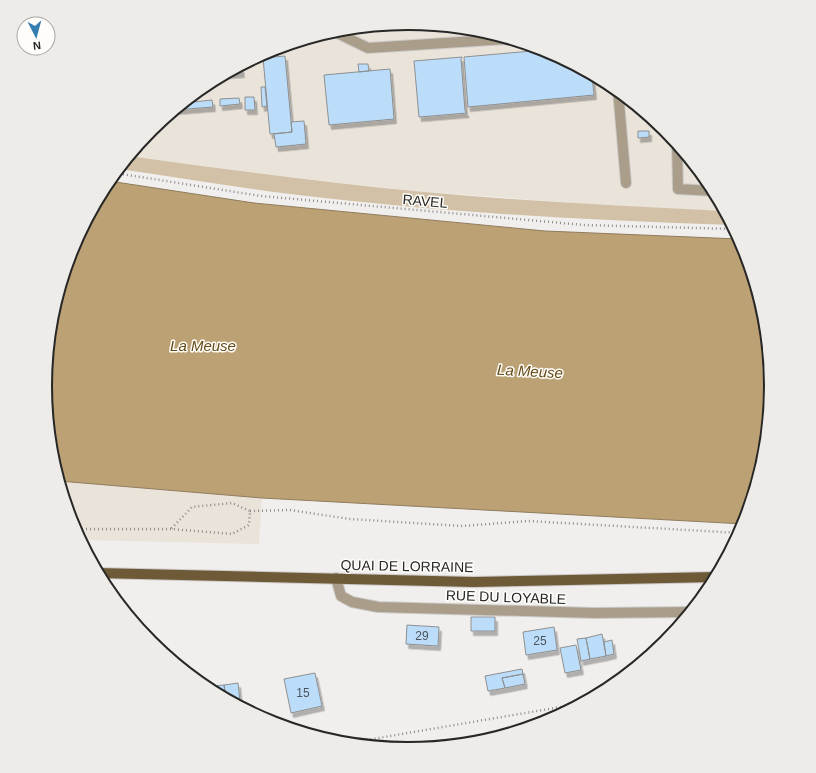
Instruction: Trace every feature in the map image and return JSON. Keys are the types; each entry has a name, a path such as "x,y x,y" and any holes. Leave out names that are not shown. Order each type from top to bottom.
{"main road":[{"name":"QUAI DE LORRAINE","path":"104,572 474,582 709,577"}],"street":[{"path":"343,36 368,48 491,40"},
{"path":"619,99 626,183"},
{"path":"677,152 678,189 706,191"},
{"name":"RUE DU LOYABLE","path":"336,578 341,596 352,602 378,607 594,613 684,612"}],"path":[{"name":"RAVEL","path":"122,174 261,196 544,222 584,225 728,229"},
{"path":"171,529 192,507 232,503 250,511 290,510 350,519 462,526 528,522 733,533"},
{"path":"82,529 171,529 232,534 249,526 250,511"},
{"path":"365,740 566,706"}],"shaded area":[{"path":"408,30 431,31 478,37 523,49 566,67 606,90 643,118 676,151 691,169 718,211 616,206 415,191 269,175 135,157 173,118 210,90 250,67 272,57 316,42 361,33"},
{"path":"135,157 307,179 453,195 718,211 726,225 498,214 382,204 266,191 124,170"},
{"path":"65,481 262,498 259,544 86,540 70,501"}],"water":[{"name":"La Meuse","path":"116,182 254,203 545,231 732,239 746,272 758,317 764,363 764,410 758,456 746,501 737,524 262,498 65,481 58,456 52,410 52,363 58,317 70,272 88,229 99,208"}],"building":[{"path":"529,51 566,67 593,82 594,95 468,107 464,57"},
{"path":"285,56 292,132 270,134 263,61 272,57"},
{"path":"462,57 465,111 467,113 419,117 414,61"},
{"path":"358,64 368,64 369,71 359,72"},
{"path":"390,69 394,119 329,125 324,75"},
{"path":"261,87 265,87 267,106 262,107"},
{"path":"245,97 254,97 255,110 245,110"},
{"path":"239,98 240,104 220,106 220,99"},
{"path":"212,100 213,107 184,109 194,102"},
{"path":"304,121 306,144 276,147 274,134 292,132 291,122"},
{"path":"638,131 649,131 649,137 638,138"},
{"path":"471,617 495,617 495,631 471,631"},
{"path":"407,625 439,627 438,646 406,644"},
{"path":"554,627 557,650 526,655 523,632"},
{"path":"602,634 606,656 590,659 586,638"},
{"path":"586,638 590,659 581,661 577,639"},
{"path":"612,640 614,654 606,656 604,642"},
{"path":"576,645 581,670 565,673 560,648"},
{"path":"522,669 523,674 502,678 505,688 488,691 485,676"},
{"path":"315,673 322,706 291,713 284,679"},
{"path":"523,674 525,684 505,688 502,678"},
{"path":"238,683 240,700 225,692 224,685"},
{"path":"224,685 225,692 215,686"}]}
